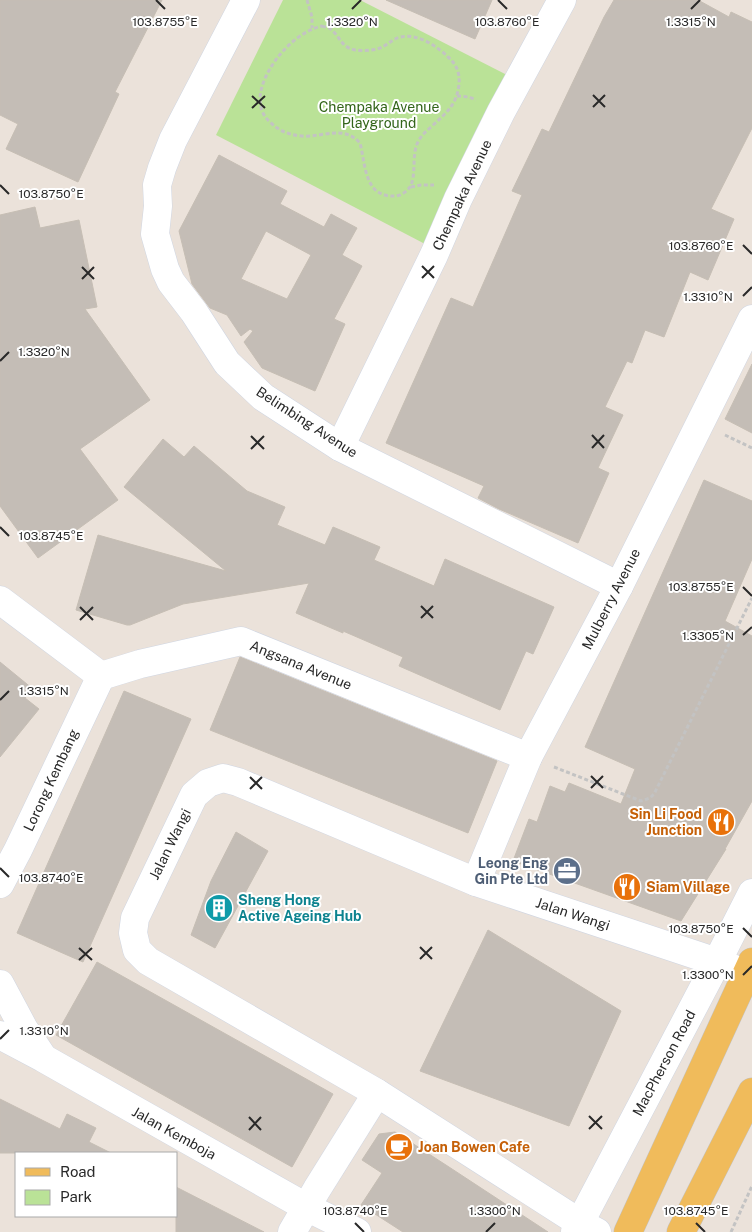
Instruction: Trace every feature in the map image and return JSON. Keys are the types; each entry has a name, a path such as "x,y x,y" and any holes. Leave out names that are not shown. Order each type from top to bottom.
{"main road":[{"path":"628,1232 750,971"},
{"path":"681,1232 752,1092"}],"street":[{"name":"Belimbing Avenue","path":"246,0 172,140 157,185 158,206 155,234 165,269 171,282 194,312 227,363 263,397 340,447 619,586"},
{"name":"Chempaka Avenue","path":"340,447 434,255 458,198 501,112 562,0"},
{"name":"Mulberry Avenue","path":"476,882 528,757 619,586 752,318"},
{"path":"0,600 101,676"},
{"name":"Angsana Avenue","path":"101,676 140,664 241,641 528,757"},
{"name":"Lorong Kembang","path":"0,884 101,676"},
{"name":"Jalan Wangi","path":"584,1229 377,1093 148,961 137,950 132,933 135,918 194,795 208,783 223,778 238,782 476,882 717,962 750,971"},
{"name":"MacPherson Road","path":"584,1229 752,893"},
{"path":"0,966 0,971"},
{"name":"Jalan Kemboja","path":"0,984 24,1029 43,1058"},
{"name":"Jalan Kemboja","path":"0,1035 306,1207 357,1232"},
{"path":"292,1232 377,1093"}],"path":[{"path":"307,0 312,17 312,28"},
{"path":"322,26 329,28 344,45 363,51 384,47 399,37 418,38 426,41 448,56 458,69 457,96 447,113 421,137 416,146 413,179 405,193 399,196 388,196 375,190 369,182 360,143 352,136 337,132 301,136 282,131 266,118 261,109 260,99 262,85 270,69 286,49 312,28 322,26"},
{"path":"528,757 641,801 650,798 654,794 752,598"},
{"path":"731,1232 752,1186"}],"green space":[{"name":"Chempaka Avenue Playground","path":"283,0 360,0 507,75 425,244 216,135"}],"building":[{"path":"0,0 162,0 115,92 119,94 78,182 6,149 18,124 0,115"},
{"path":"386,0 492,0 475,39"},
{"path":"614,0 698,0 729,17 731,12 752,22 752,128 711,209 734,219 708,280 690,272 664,337 645,330 632,363 627,361 605,407 623,415 598,468 609,473 578,543 478,498 484,486 386,443 451,298 473,307 522,195 512,191 542,129 549,132"},
{"path":"219,155 287,191 280,204 324,227 331,214 357,228 342,255 362,266 334,319 345,324 315,391 262,368 244,342 253,331 250,329 241,336 227,315 210,308 192,284 179,231","holes":["266,231 311,255 287,299 241,279"]},
{"path":"35,207 40,228 79,220 97,307 85,309 150,400 80,449 118,500 38,558 0,506 0,215"},
{"path":"752,364 752,433 725,419"},
{"path":"163,439 184,457 194,446 247,491 285,507 277,525 325,545 333,527 380,547 374,560 434,586 445,559 554,607 533,654 526,651 500,710 399,666 403,657 296,613 309,583 183,604 130,625 76,610 98,535 226,571 124,487"},
{"path":"704,480 752,501 752,559 725,621 752,636 752,801 726,849 681,921 513,861 529,819 537,822 550,786 565,792 569,783 621,804 635,769 585,747"},
{"path":"240,657 497,761 468,833 210,730"},
{"path":"0,662 33,689 25,698 39,709 0,757"},
{"path":"124,691 191,719 83,962 17,933"},
{"name":"Sheng Hong Active Ageing Hub","path":"236,832 268,851 215,948 191,935 211,881"},
{"path":"488,930 621,1011 569,1126 420,1071"},
{"path":"97,962 333,1094 292,1167 56,1035"},
{"path":"0,1099 60,1129 67,1114 96,1128 89,1142 109,1152 15,1152 0,1153"},
{"path":"395,1132 548,1232 403,1232 361,1205 382,1173 362,1160 379,1134"},
{"path":"178,1188 264,1232 176,1232"}],"place":[{"name":"Sin Li Food Junction","path":"721,822"},
{"name":"Leong Eng Gin Pte Ltd","path":"567,871"},
{"name":"Siam Village","path":"627,887"},
{"name":"Sheng Hong Active Ageing Hub","path":"219,908"},
{"name":"Joan Bowen Cafe","path":"399,1147"}]}
